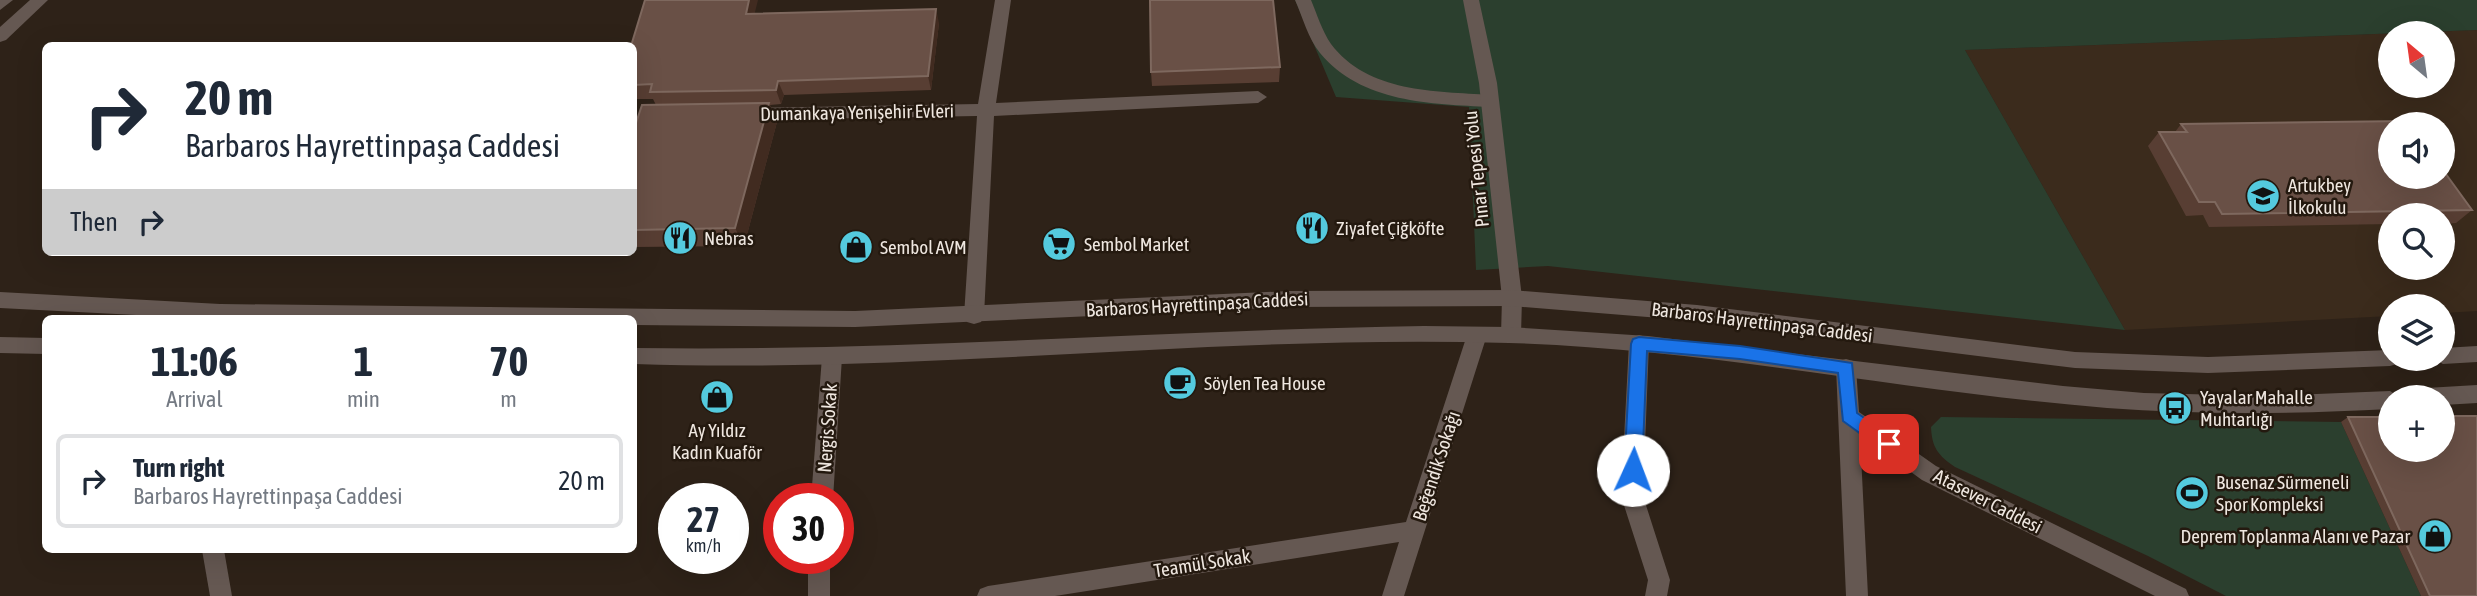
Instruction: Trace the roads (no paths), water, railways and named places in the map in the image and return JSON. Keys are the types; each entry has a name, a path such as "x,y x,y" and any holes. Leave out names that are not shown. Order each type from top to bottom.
{"street":[{"path":"0,4 5,0"},
{"path":"0,36 40,0"},
{"path":"974,316 986,110 1003,0"},
{"path":"1303,0 1325,48 1353,75 1406,95 1490,101"},
{"name":"Pınar Tepesi Yolu","path":"1471,0 1490,101 1512,298 1511,335"},
{"name":"Dumankaya Yenişehir Evleri","path":"726,114 986,110 1258,97"},
{"name":"Barbaros Hayrettinpaşa Caddesi","path":"637,318 855,319 974,316 1290,299 1512,298 1697,313 2075,360 2208,365 2378,358"},
{"name":"Barbaros Hayrettinpaşa Caddesi","path":"0,300 219,315"},
{"name":"Barbaros Hayrettinpaşa Caddesi","path":"637,356 832,357 1360,334 1511,335 1740,353 2107,399 2241,403 2378,400"},
{"name":"Beğendik Sokağı","path":"1393,596 1477,335"},
{"path":"1639,344 1632,496 1659,580 1656,596"},
{"path":"0,345 42,346"},
{"path":"2455,355 2477,354"},
{"name":"Nergis Sokak","path":"823,483 832,357"},
{"path":"1846,368 1857,596"},
{"path":"2455,395 2477,394"},
{"name":"Atasever Caddesi","path":"1849,416 1929,472 2178,596"},
{"name":"Teamül Sokak","path":"988,596 1415,530"},
{"path":"214,553 221,596"},
{"path":"819,596 820,574"}],"place":[{"name":"Artukbey İlkokulu","path":"2263,196"},
{"name":"Ziyafet Çiğköfte","path":"1312,228"},
{"name":"Nebras","path":"680,238"},
{"name":"Sembol Market","path":"1059,244"},
{"name":"Sembol AVM","path":"856,247"},
{"name":"Söylen Tea House","path":"1180,383"},
{"name":"Ay Yıldız Kadın Kuaför","path":"717,397"},
{"name":"Yayalar Mahalle Muhtarlığı","path":"2175,408"},
{"name":"Busenaz Sürmeneli Spor Kompleksi","path":"2192,493"},
{"name":"Deprem Toplanma Alanı ve Pazar","path":"2435,536"}]}
